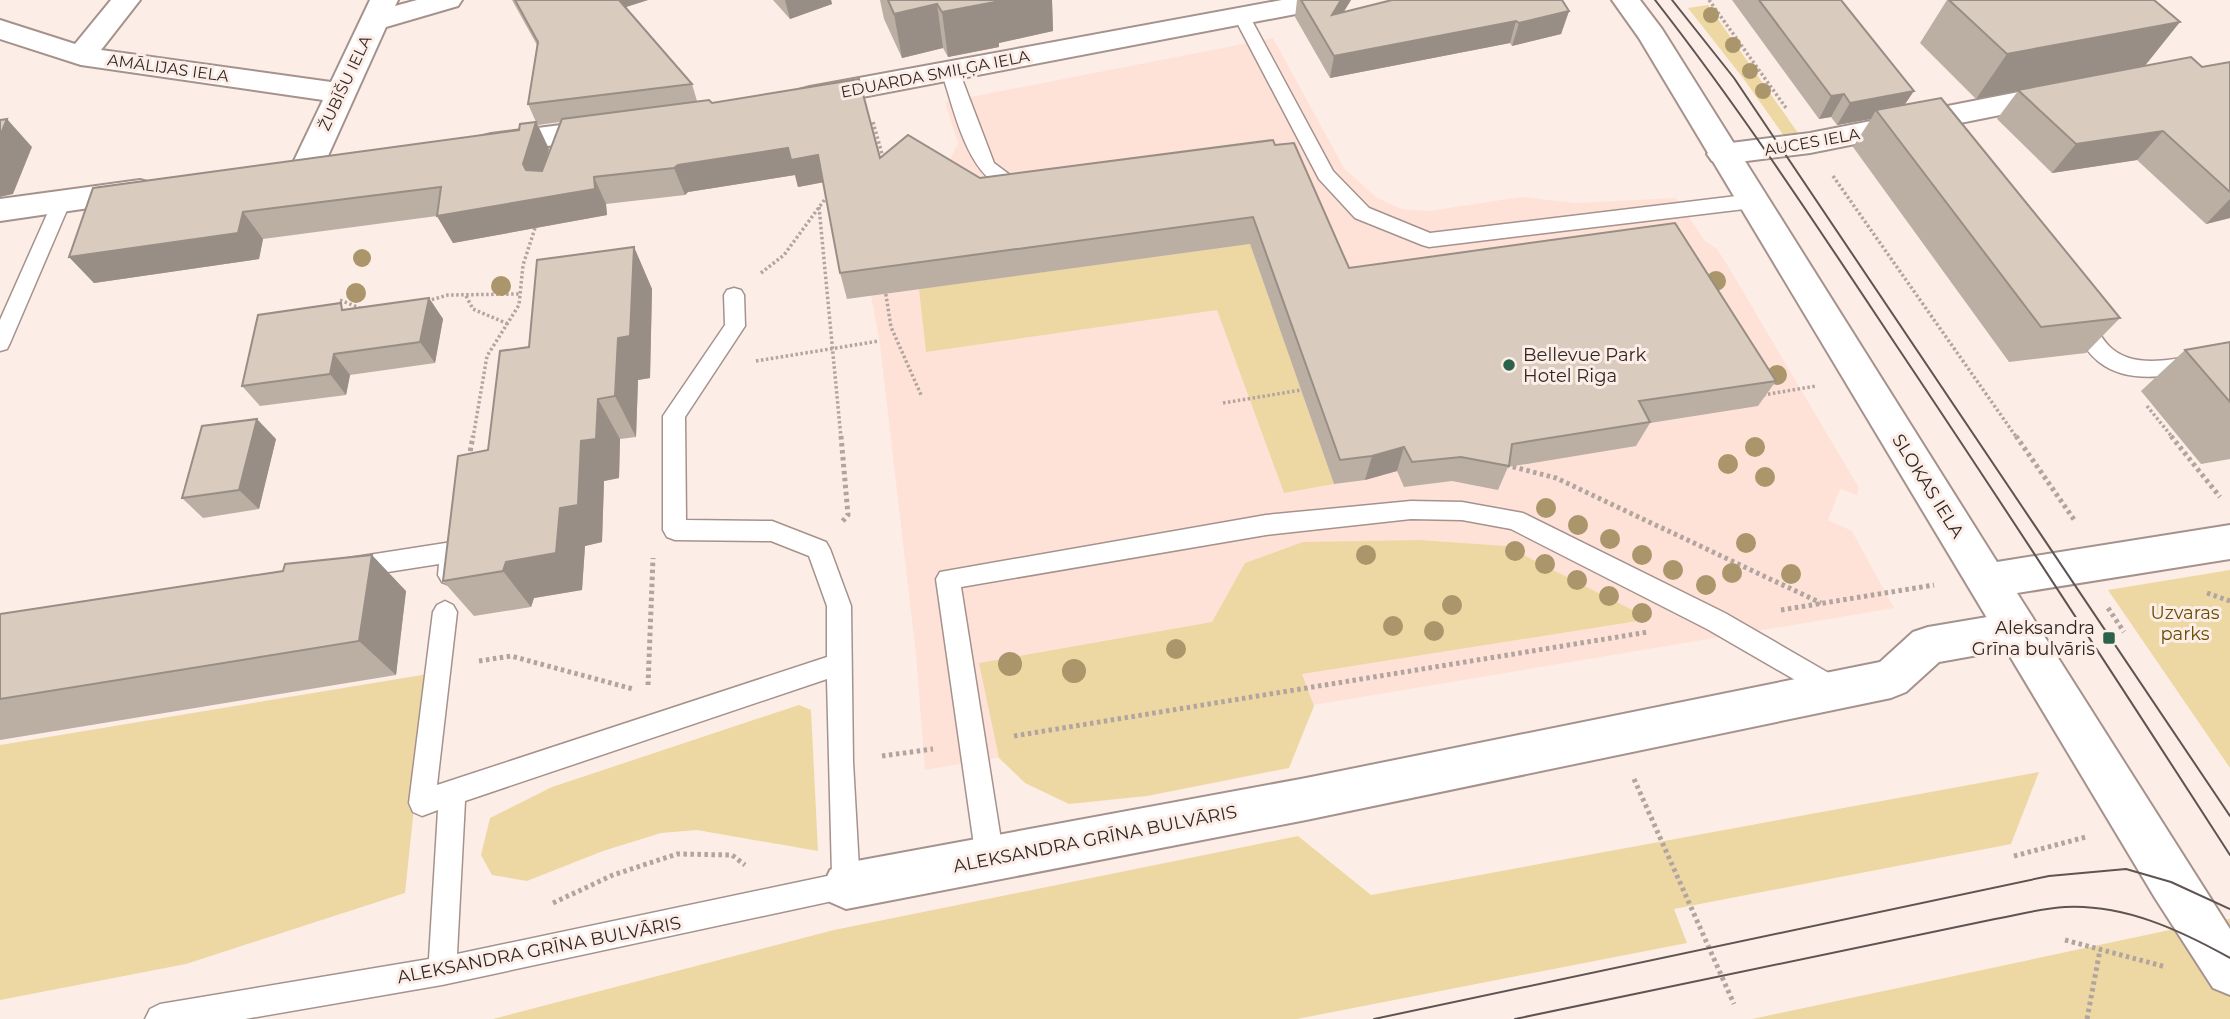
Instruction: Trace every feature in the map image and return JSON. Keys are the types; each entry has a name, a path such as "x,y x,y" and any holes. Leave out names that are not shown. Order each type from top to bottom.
{"street":[{"path":"81,56 126,0"},
{"path":"380,11 448,0"},
{"name":"EDUARDA SMIĻĢA IELA","path":"783,102 1327,0"},
{"name":"SLOKAS IELA","path":"1626,0 1651,34 2171,882 2230,971"},
{"name":"ŽUBĪŠU IELA","path":"307,167 380,11"},
{"name":"AMĀLIJAS IELA","path":"0,29 81,56 340,93"},
{"name":"AUCES IELA","path":"1723,154 1927,127 2087,89"},
{"path":"457,148 634,125"},
{"path":"0,211 170,187"},
{"path":"1987,581 2230,542"},
{"name":"ALEKSANDRA GRĪNA BULVĀRIS","path":"846,887 1838,691 1891,679 1928,645 2017,630"}],"lane":[{"path":"1242,17 1326,175 1362,213 1429,240 1753,201"},
{"path":"950,71 976,143 991,172 1016,184 1050,182"},
{"path":"548,190 566,134"},
{"path":"0,343 61,202"},
{"path":"734,295 735,326 674,416 675,530 772,531 818,549 839,606 840,762 846,887"},
{"path":"2064,303 2108,357 2124,365 2158,368 2230,355"},
{"path":"990,859 948,579 1266,525 1411,510 1462,511 1515,520 1716,621 1838,691"},
{"path":"329,571 452,552 449,587"},
{"path":"445,612 422,803 839,664"},
{"path":"442,971 452,793"},
{"name":"ALEKSANDRA GRĪNA BULVĀRIS","path":"160,1019 442,971 846,887"}],"path":[{"path":"1709,0 2078,526 2067,528"},
{"path":"877,135 884,162"},
{"path":"468,461 487,356 519,305 523,265 548,190"},
{"path":"734,295 784,255 831,191"},
{"path":"819,207 848,515"},
{"path":"883,279 891,327 922,397"},
{"path":"416,305 448,295 520,294"},
{"path":"466,296 473,309 508,324"},
{"path":"340,300 363,310"},
{"path":"706,369 879,341"},
{"path":"487,356 499,354"},
{"path":"2124,365 2136,393 2225,503"},
{"path":"1752,396 1821,386"},
{"path":"1223,403 1301,390"},
{"path":"1502,464 1556,478 1821,603"},
{"path":"647,692 652,559 675,530"},
{"path":"840,762 971,744 1938,584"},
{"path":"438,668 511,656 658,694 672,719"},
{"path":"1615,737 1734,1004"},
{"path":"2014,856 2090,836"},
{"path":"2065,940 2169,968"},
{"path":"2087,1019 2100,950"}],"shaded area":[{"path":"1273,38 1344,168 1377,198 1402,209 1429,211 1521,197 1576,203 1676,198 1705,241 1716,248 1725,261 1859,488 1857,495 1840,489 1828,520 1852,531 1894,608 925,770 916,655 880,345 863,251 950,159 958,143 945,102"}],"green space":[{"path":"1708,5 1798,133 1784,136 1688,8"},
{"path":"1250,244 1334,484 1284,493 1217,310 926,352 919,289"},
{"path":"1419,540 1506,546 1650,619 1302,674 1314,706 1289,768 1147,796 1069,804 1025,783 999,758 979,663 1212,622 1245,563 1303,542"},
{"name":"Uzvaras parks","path":"2230,570 2230,768 2108,590"},
{"path":"428,674 405,893 186,964 0,1000 0,745"},
{"path":"799,705 811,710 818,851 697,830 661,833 603,851 527,881 492,875 481,855 490,818 552,787"},
{"path":"2039,772 2011,844 1674,909 1687,943 1297,1019 493,1019 834,930 1298,836 1371,895"},
{"path":"2230,919 2230,1019 1752,1019 2212,921"}],"building":[{"path":"515,0 619,0 692,84 528,104 538,42"},
{"path":"888,0 995,2 942,12 937,4 894,14"},
{"path":"1301,0 1341,0 1332,15 1392,0 1562,0 1569,11 1519,23 1516,21 1334,56"},
{"path":"1759,0 1841,0 1914,91 1850,103 1844,94 1831,96"},
{"path":"1949,0 2154,0 2180,22 2007,54"},
{"path":"2191,57 2202,67 2230,62 2230,192 2163,131 2076,144 2018,90"},
{"path":"859,79 880,158 908,135 980,178 1273,140 1275,145 1294,143 1349,268 1675,223 1776,381 1639,401 1650,422 1512,444 1509,466 1461,457 1412,462 1404,447 1372,456 1340,460 1253,217 840,273 818,155 791,160 788,148 678,165 674,168 594,177 595,189 437,216 441,187 243,212 238,233 69,257 93,188 519,130 520,124 536,122 523,164 526,170 542,171 562,119 709,100 712,103"},
{"path":"1941,98 2120,318 2041,327 1876,110"},
{"path":"7,119 0,136 0,120"},
{"path":"634,247 630,336 618,338 615,396 598,399 596,439 581,441 578,505 560,508 556,553 506,562 503,571 443,581 458,456 488,450 500,351 529,347 537,260"},
{"path":"429,298 420,342 334,354 330,374 242,386 258,315 341,303 342,310"},
{"path":"2230,342 2230,402 2185,350"},
{"path":"257,419 239,490 182,498 202,426"},
{"path":"372,555 359,641 0,699 0,614 283,571 285,564"}],"tram line":[{"path":"1655,0 1718,84 1807,212 2230,855"},
{"path":"1672,0 1734,78 2230,816"},
{"path":"1374,1019 2049,876 2126,869 2171,882 2230,909"},
{"path":"1515,1019 2056,908 2087,907 2130,914 2171,929 2230,958"}],"place":[{"name":"Bellevue Park Hotel Riga","path":"1509,365"},
{"name":"Aleksandra Grīna bulvāris","path":"2109,638"}]}
